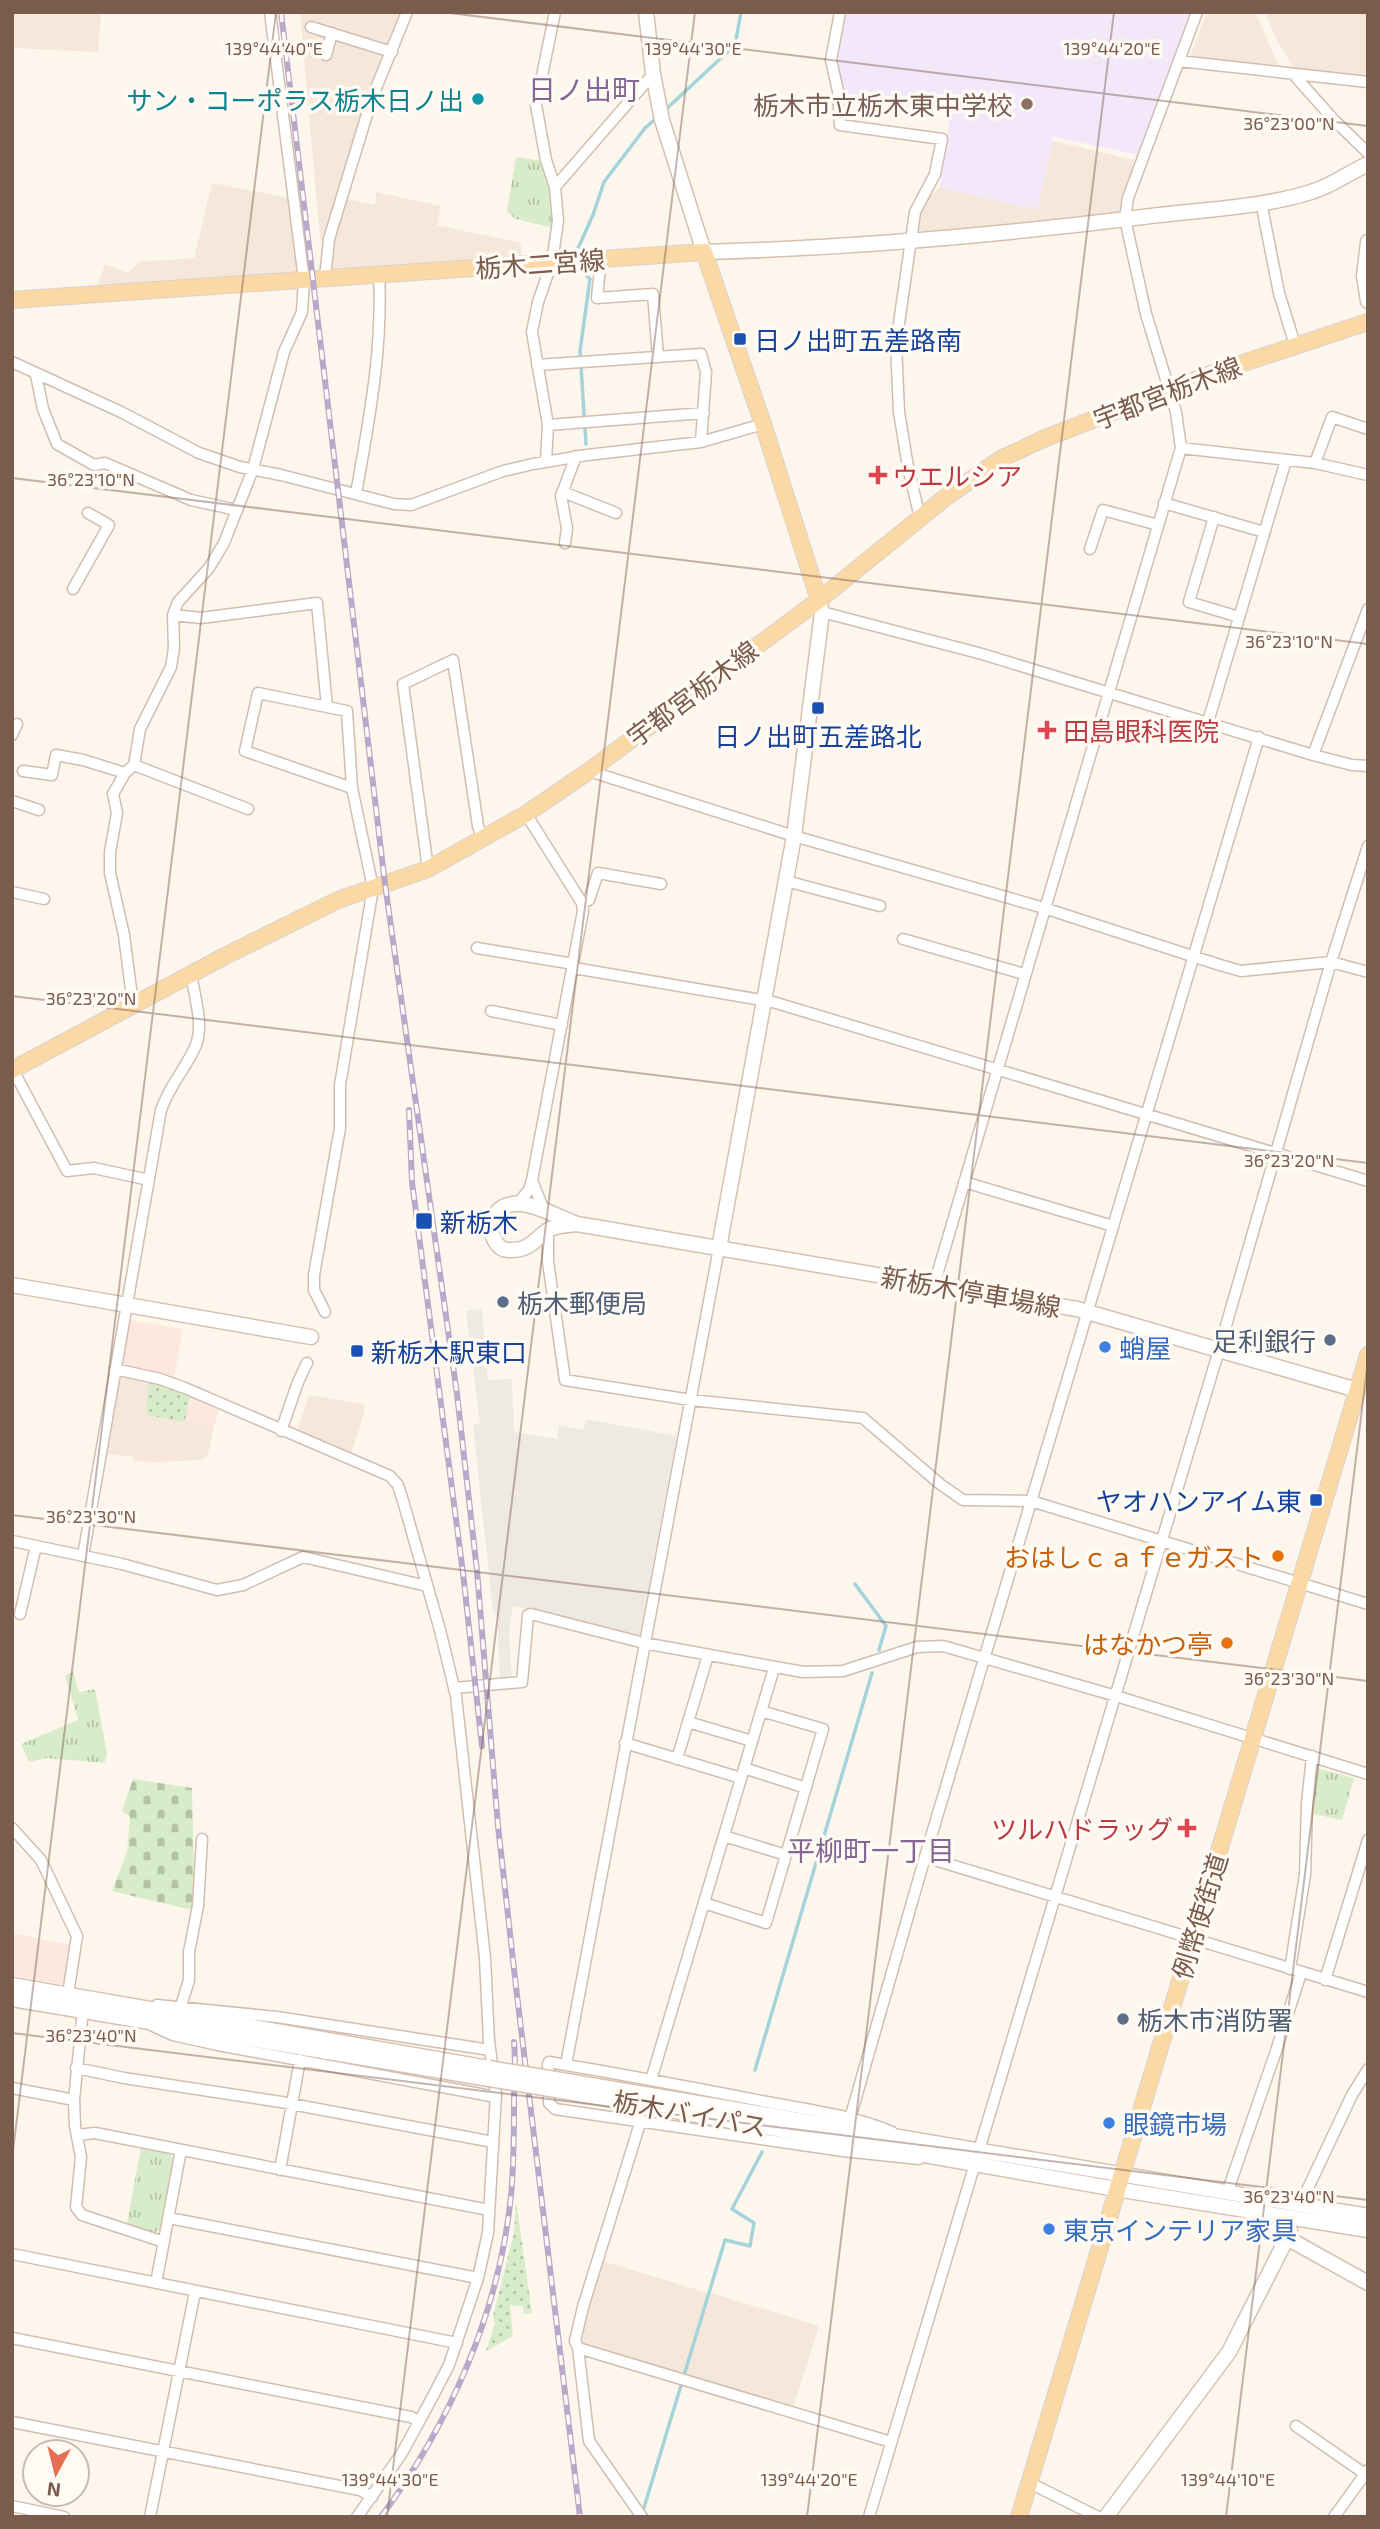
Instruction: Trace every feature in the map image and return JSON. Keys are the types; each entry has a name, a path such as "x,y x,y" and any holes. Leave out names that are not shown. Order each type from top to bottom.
{"main road":[{"path":"646,12 660,113 820,606 794,836 719,1248"},
{"path":"704,253 1048,229 1261,202 1309,193 1333,185 1368,164"},
{"path":"1368,242 1364,276 1368,301"},
{"name":"栃木二宮線","path":"12,300 704,253"},
{"name":"宇都宮栃木線","path":"13,1070 191,973 338,900 428,869 526,814 820,606 920,518 974,476 1001,459 1043,439 1169,390 1368,322"},
{"path":"518,1203 577,1224 548,1231 529,1247 500,1249 494,1240 494,1213 505,1205 518,1203"},
{"name":"新栃木停車場線","path":"577,1224 1088,1312 1362,1392"},
{"path":"12,1285 311,1337"},
{"name":"例幣使街道","path":"1019,2517 1253,1737 1362,1392 1368,1355"},
{"name":"栃木バイパス","path":"12,1985 68,1994 140,2013 556,2084 939,2157 977,2158"},
{"name":"栃木バイパス","path":"12,1999 83,2010 140,2013"},
{"name":"栃木バイパス","path":"556,2084 848,2123 977,2158 1297,2212 1368,2216"},
{"name":"栃木バイパス","path":"1118,2182 1227,2193 1368,2230"},
{"path":"1106,2517 1229,2352 1287,2238 1297,2212"},
{"path":"1287,2238 1368,2283"}],"street":[{"path":"133,1005 124,935 110,873 110,852 117,813 113,794 130,769 140,729 171,667 174,648 173,615 178,602 209,568 224,543 237,510 253,469 284,352 302,312 304,279 270,12"},
{"path":"325,278 329,239 372,98 407,12"},
{"path":"545,461 548,425 532,332 538,302 566,261 555,187 545,160 536,105 555,12"},
{"path":"841,12 831,60 838,91 840,125 942,139 935,174 915,212 896,344 899,412 920,518"},
{"path":"934,1285 1181,448 1180,430 1146,314 1125,219 1128,198 1197,12"},
{"path":"311,27 392,52"},
{"path":"326,55 332,33"},
{"path":"1180,61 1368,82"},
{"path":"1293,74 1368,153"},
{"path":"555,187 653,75"},
{"path":"1261,202 1279,293 1295,345"},
{"path":"601,259 597,298 653,294 658,357"},
{"path":"356,494 377,368 381,305 379,274"},
{"path":"537,366 701,354 706,372 701,443"},
{"path":"12,362 121,412 199,453 240,467 394,504 411,505 503,471 545,461 701,443 762,424"},
{"path":"36,375 43,409 57,443 94,465 106,463 191,500 237,510"},
{"path":"548,425 704,413"},
{"path":"1315,463 1332,417 1368,429"},
{"path":"1181,448 1315,463 1368,475"},
{"path":"565,543 567,528 561,496 576,456"},
{"path":"1208,722 1286,460"},
{"path":"563,492 616,513"},
{"path":"1164,503 1264,532"},
{"path":"1090,550 1103,510 1158,524"},
{"path":"73,589 109,525 88,513"},
{"path":"1214,517 1189,602 1239,617"},
{"path":"173,615 201,618 317,603 327,707"},
{"path":"820,606 1313,755 1352,765 1368,766"},
{"path":"1313,755 1368,609"},
{"path":"428,869 403,684 453,660 482,840"},
{"path":"326,1312 314,1290 314,1275 340,1128 340,1084 373,888 352,788 347,711 258,692 245,751 352,788"},
{"path":"12,735 17,724"},
{"path":"939,2157 912,2159 874,2156 550,2106 548,2064 550,2062 793,2107 848,2123 1192,955 1259,737"},
{"path":"23,771 52,775 55,755 130,769 248,809"},
{"path":"589,771 794,836 1044,908 1241,971 1331,962 1368,971"},
{"path":"12,801 40,810"},
{"path":"518,1203 529,1190 532,1180 583,911 582,903 526,814"},
{"path":"869,2517 1219,1350 1331,962 1368,846"},
{"path":"582,903 589,900 598,873 661,884"},
{"path":"786,881 880,906"},
{"path":"12,892 44,900"},
{"path":"903,939 1024,974"},
{"path":"477,948 764,1000 1368,1181"},
{"path":"83,1556 161,1110 167,1091 195,1046 200,1026 191,973"},
{"path":"491,1011 562,1026"},
{"path":"13,1070 67,1171 94,1168 149,1180"},
{"path":"532,1180 544,1212"},
{"path":"964,1182 1113,1226"},
{"path":"548,1231 548,1262 565,1380 691,1400 863,1418 940,1485 963,1500 1031,1501 1368,1604"},
{"path":"529,1247 544,1253 548,1262"},
{"path":"566,2065 719,1248"},
{"path":"281,1431 307,1363"},
{"path":"115,1369 160,1379 185,1388 390,1476 398,1485 403,1501 454,1688 485,1958 490,2050 496,2097 485,2252 449,2365 402,2454 357,2517"},
{"path":"391,1503 403,1501"},
{"path":"12,1541 217,1590 243,1585 303,1558 427,1586"},
{"path":"20,1614 36,1546"},
{"path":"454,1688 522,1682 528,1615 531,1614 644,1643 774,1668 818,1673 843,1671 926,1646 952,1647 1368,1774"},
{"path":"677,1759 708,1655"},
{"path":"651,2080 774,1668"},
{"path":"704,1903 766,1923 823,1730 761,1711"},
{"path":"688,1722 752,1741"},
{"path":"625,1743 677,1759 806,1788"},
{"path":"1227,2193 1276,2052 1295,1971 1305,1875 1307,1804 1312,1756"},
{"path":"12,1828 41,1860 77,1936 68,1994"},
{"path":"724,1836 786,1855"},
{"path":"181,2006 189,1980 191,1939 201,1875 202,1839"},
{"path":"1325,1980 1368,1840"},
{"path":"925,1857 1368,1992"},
{"path":"140,2013 181,2006 277,2017 490,2050"},
{"path":"83,2010 74,2100 81,2153 75,2200 79,2212 164,2242"},
{"path":"140,2013 173,2035 496,2097"},
{"path":"280,2169 300,2060"},
{"path":"76,2068 292,2104 493,2143"},
{"path":"1297,2212 1352,2095 1368,2069"},
{"path":"12,2088 74,2100"},
{"path":"641,2120 575,2341 589,2441 642,2517"},
{"path":"77,2135 94,2133 489,2210"},
{"path":"156,2283 181,2150"},
{"path":"169,2218 478,2278"},
{"path":"12,2255 457,2343"},
{"path":"150,2517 195,2292"},
{"path":"12,2338 411,2417 419,2422"},
{"path":"578,2348 891,2442"},
{"path":"12,2422 360,2490 372,2497"},
{"path":"1296,2426 1366,2472 1334,2517"},
{"path":"1030,2483 1098,2517"},
{"path":"12,2507 64,2517"}],"shaded area":[{"path":"12,12 101,12 98,52 12,48"},
{"path":"300,12 403,12 323,244 320,239"},
{"name":"栃木市立栃木東中学校","path":"844,12 1191,12 1138,155 1052,136 1037,210 940,187 950,113 843,96 836,57"},
{"path":"1207,12 1255,12 1279,66 1190,57"},
{"path":"1265,12 1368,12 1368,79 1295,70 1275,37"},
{"path":"1053,141 1134,160 1121,216 911,240 915,212 940,187 1037,210"},
{"path":"212,183 290,198 304,280 96,290 105,264 129,273 138,262 194,258"},
{"path":"376,192 441,206 437,225 521,243 522,262 325,278 329,239 346,199 375,205"},
{"path":"482,1309 488,1380 512,1379 514,1432 557,1439 559,1425 583,1430 586,1419 677,1436 640,1634 634,1635 513,1606 509,1632 512,1679 500,1680 497,1614 493,1612 473,1425 480,1423 466,1311"},
{"path":"129,1320 183,1329 174,1378 124,1366 120,1362"},
{"path":"119,1377 149,1381 185,1422 186,1419 214,1426 208,1455 202,1460 157,1462 134,1461 134,1457 105,1454"},
{"path":"309,1395 364,1404 351,1454 297,1432"},
{"path":"190,1396 219,1410 214,1426 186,1419"},
{"path":"12,1933 71,1945 66,1985 12,1976"},
{"path":"602,2261 708,2293 682,2378 583,2347 580,2335"},
{"path":"711,2293 819,2326 792,2411 685,2379"}],"green space":[{"path":"516,157 543,161 553,188 554,228 515,219 507,211"},
{"path":"149,1381 190,1396 185,1422 146,1415"},
{"path":"73,1672 79,1692 95,1689 107,1753 105,1763 47,1758 29,1762 21,1744 78,1720 65,1676"},
{"path":"1316,1768 1354,1778 1342,1820 1314,1814"},
{"path":"133,1779 192,1788 192,1910 112,1891 127,1852 130,1817 122,1811"},
{"path":"141,2147 169,2153 175,2160 161,2229 154,2233 127,2223"},
{"path":"516,2201 532,2313 524,2314 523,2306 510,2305 513,2336 486,2351 495,2325 493,2316 514,2233"}],"waterway":[{"path":"663,112 735,45 741,12"},
{"path":"575,255 604,182 645,128 658,117"},
{"path":"572,267 582,271 590,279 580,351 586,444"},
{"path":"855,1584 886,1626 879,1650"},
{"path":"755,2070 872,1673"},
{"path":"647,2517 643,2511 725,2240 750,2246 754,2223 732,2209 762,2152"}],"railway":[{"path":"281,12 385,884 457,1394 477,1571 498,1826 580,2517"},
{"path":"409,1110 412,1182 463,1573 482,1746"},
{"path":"381,2517 429,2444 449,2405 483,2324 495,2282 505,2240 512,2184 514,2042"}],"place":[{"name":"サン・コーポラス栃木日ノ出","path":"478,99"},
{"name":"栃木市立栃木東中学校","path":"1027,104"},
{"name":"日ノ出町五差路南","path":"740,339"},
{"name":"ウエルシア","path":"878,475"},
{"name":"日ノ出町五差路北","path":"818,708"},
{"name":"田島眼科医院","path":"1047,730"},
{"name":"新栃木","path":"424,1221"},
{"name":"栃木郵便局","path":"503,1302"},
{"name":"足利銀行","path":"1330,1340"},
{"name":"蛸屋","path":"1105,1347"},
{"name":"新栃木駅東口","path":"357,1351"},
{"name":"ヤオハンアイム東","path":"1316,1500"},
{"name":"おはしｃａｆｅガスト","path":"1278,1556"},
{"name":"はなかつ亭","path":"1227,1643"},
{"name":"ツルハドラッグ","path":"1187,1828"},
{"name":"栃木市消防署","path":"1123,2019"},
{"name":"眼鏡市場","path":"1109,2123"},
{"name":"東京インテリア家具","path":"1049,2229"}],"district":[{"name":"日ノ出町","path":"584,89"},
{"name":"平柳町一丁目","path":"871,1850"}]}
